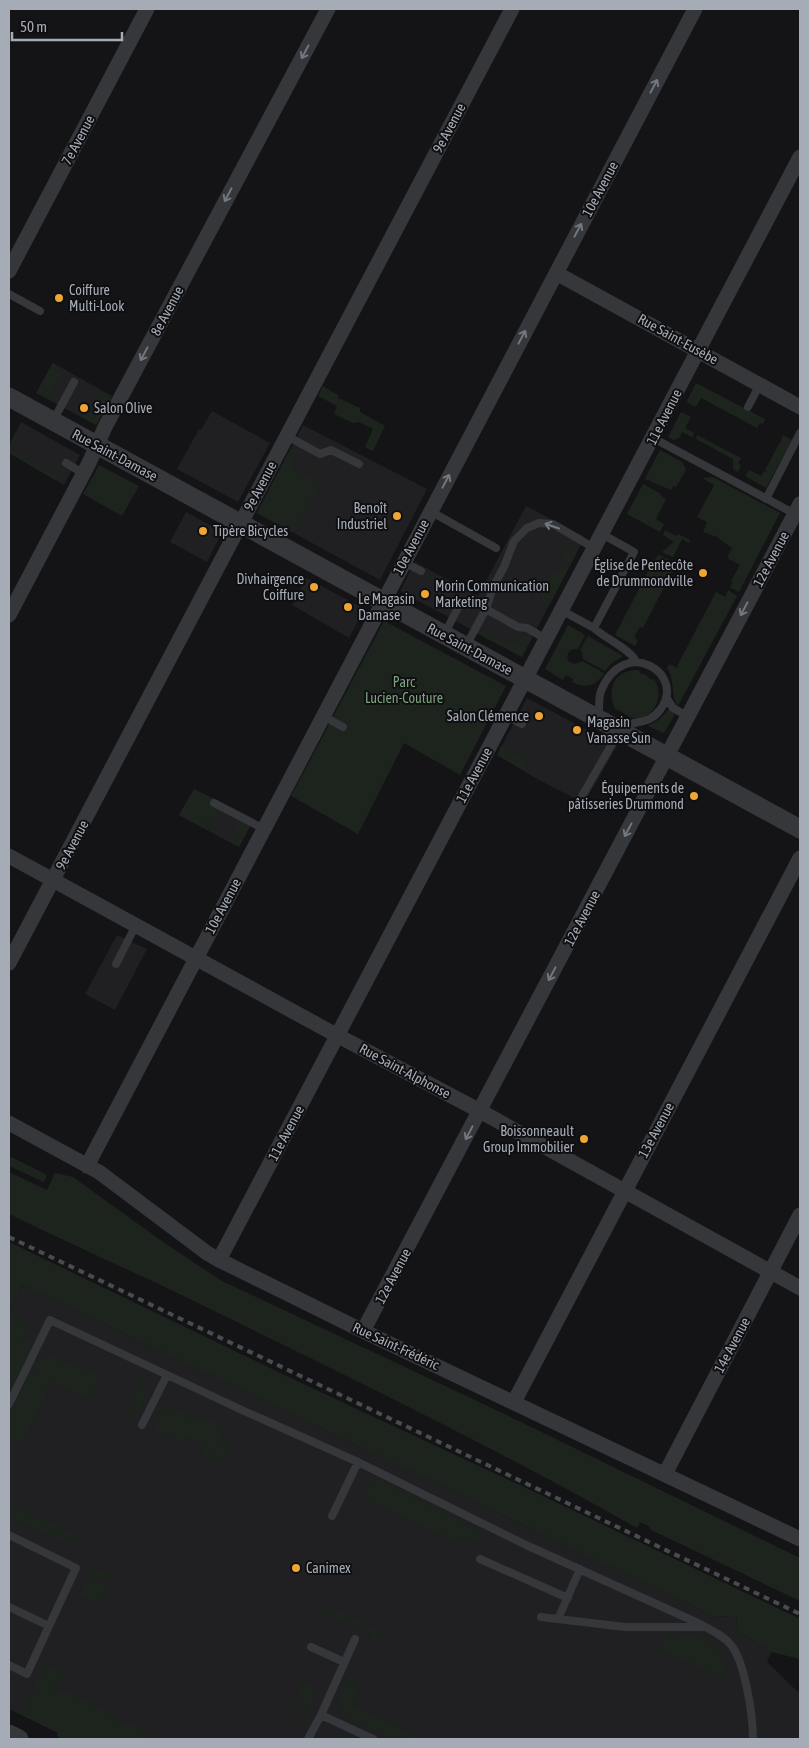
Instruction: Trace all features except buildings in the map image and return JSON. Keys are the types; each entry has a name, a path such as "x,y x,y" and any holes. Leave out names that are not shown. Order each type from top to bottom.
{"street":[{"name":"7e Avenue","path":"9,271 147,9"},
{"name":"8e Avenue","path":"9,615 84,474 117,405 328,9"},
{"name":"9e Avenue","path":"9,963 512,9"},
{"name":"10e Avenue","path":"87,1166 403,562 696,9"},
{"name":"11e Avenue","path":"219,1260 800,157"},
{"name":"Rue Saint-Eusèbe","path":"556,273 800,407"},
{"name":"Rue Saint-Damase","path":"9,397 800,829"},
{"name":"12e Avenue","path":"363,1331 798,509"},
{"name":"Rue Saint-Alphonse","path":"9,856 480,1111 800,1288"},
{"name":"13e Avenue","path":"514,1402 800,858"},
{"name":"Rue Saint-Frédéric","path":"9,1123 99,1172 219,1260 800,1540"},
{"name":"14e Avenue","path":"664,1474 800,1215"}],"lane":[{"path":"9,294 40,311"},
{"path":"53,421 74,382"},
{"path":"748,407 760,384"},
{"path":"766,498 800,433"},
{"path":"287,436 320,454 331,450 359,464"},
{"path":"653,438 766,498 798,509"},
{"path":"66,463 84,474"},
{"path":"430,511 496,548"},
{"path":"466,646 486,609 493,587 504,567 514,542 527,528 539,523 553,524 594,548"},
{"path":"594,628 634,552 602,534"},
{"path":"403,562 421,571"},
{"path":"444,635 461,602"},
{"path":"486,609 518,627 527,628 546,639"},
{"path":"561,610 614,641 634,656 636,662"},
{"path":"582,796 620,730 624,726 640,723 652,718 664,705 666,697 665,682 661,674 650,666 636,662 620,666 607,680 599,696 598,718"},
{"path":"666,697 673,708 687,716"},
{"path":"323,716 343,727"},
{"path":"506,716 522,724"},
{"path":"214,803 264,828"},
{"path":"116,964 136,925"},
{"path":"9,1404 50,1320 358,1462 526,1545 704,1626 730,1643 738,1658 751,1713 753,1739"},
{"path":"142,1425 167,1375"},
{"path":"332,1516 358,1462"},
{"path":"9,1535 76,1568 26,1674 9,1665"},
{"path":"480,1559 568,1598"},
{"path":"558,1619 580,1569"},
{"path":"9,1607 49,1626"},
{"path":"541,1617 625,1626 704,1626"},
{"path":"308,1739 355,1639"},
{"path":"311,1647 344,1662"},
{"path":"320,1715 368,1738"}],"shaded area":[{"path":"53,363 112,396 96,425 36,393"},
{"path":"212,411 270,443 238,502 177,469 199,429 201,430"},
{"path":"21,422 80,455 64,485 9,453 9,446"},
{"path":"303,425 427,489 380,580 257,513"},
{"path":"526,506 585,537 522,657 400,591 415,562 478,596"},
{"path":"186,512 222,532 207,562 170,542"},
{"path":"306,578 365,609 349,638 292,605"},
{"path":"527,698 617,746 584,803 539,780 497,755"},
{"path":"194,789 254,819 239,847 179,815"},
{"path":"117,935 147,949 115,1010 85,994"},
{"path":"22,1285 713,1616 737,1617 736,1630 771,1652 767,1662 800,1694 800,1739 63,1739 57,1736 58,1733 9,1709 9,1313"}],"green space":[{"path":"53,363 56,365 54,370 61,374 47,398 36,393"},
{"path":"696,383 765,419 763,424 760,423 757,428 701,398 696,407 688,403 687,401"},
{"path":"323,386 338,395 338,398 360,408 360,412 385,426 373,451 365,447 373,429 359,422 353,423 334,414 337,406 318,396"},
{"path":"102,393 111,398 96,425 82,417 85,413 92,413"},
{"path":"681,412 691,417 685,428 694,433 692,437 682,432 680,437 674,440 668,437"},
{"path":"16,432 19,433 10,450 57,475 55,480 9,453 9,446"},
{"path":"697,435 741,458 738,463 741,465 738,472 733,469 733,459 696,439"},
{"path":"783,435 792,440 766,488 745,476 749,470 761,476 764,471 766,473 767,471 765,470 780,442 782,443"},
{"path":"660,450 682,462 686,470 676,487 673,486 671,490 645,479"},
{"path":"288,453 293,455 291,464 294,473 306,474 321,482 294,533 257,513"},
{"path":"99,465 139,486 122,516 83,494"},
{"path":"713,477 780,513 739,592 730,588 733,582 731,581 740,565 727,558 732,548 717,537 703,532 707,522 697,517 714,485 702,478"},
{"path":"643,484 666,499 656,519 664,524 660,532 627,514"},
{"path":"665,530 690,540 689,543 682,539 673,557 662,552 674,542 663,535"},
{"path":"561,546 577,552 549,606 542,603 541,595 548,580 547,576 561,569 567,560 564,558"},
{"path":"659,555 671,561 668,565 674,568 643,628 640,627 634,637 638,640 635,646 615,635 654,560"},
{"path":"728,590 737,596 678,706 674,698 670,673 667,668 669,664 678,668 677,666 716,592 725,597"},
{"name":"Parc Lucien-Couture","path":"384,621 506,686 460,775 404,743 358,834 291,796"},
{"path":"568,625 585,635 578,649 573,649 569,652 568,661 574,664 582,661 604,673 598,681 590,685 586,686 572,682 574,680 566,675 563,680 545,669"},
{"path":"481,630 511,646 526,635 532,638 522,657 478,634"},
{"path":"588,636 623,656 612,663 605,671 583,659 580,650"},
{"path":"634,670 639,670 640,673 646,675 651,680 654,679 657,685 658,699 656,705 652,711 641,718 633,718 615,709 613,702 612,689 617,678"},
{"path":"669,709 675,714 664,733 648,726 660,719"},
{"path":"501,746 524,758 529,774 497,755"},
{"path":"194,789 254,819 239,847 179,815","holes":["219,811 226,815 228,812 240,819 236,827 238,828 231,840 204,826 207,821 213,823"]},
{"path":"9,1156 47,1175 44,1182 9,1166"},
{"path":"9,1172 47,1190 55,1173 73,1177 166,1244 222,1281 494,1409 800,1558 800,1601 651,1530 649,1526 640,1522 637,1528 529,1469 365,1385 9,1214"},
{"path":"9,1242 297,1381 800,1619 800,1659 771,1652 736,1630 737,1617 713,1616 22,1285 9,1313"},
{"path":"9,1313 29,1324 22,1337 34,1342 9,1394"},
{"path":"47,1355 52,1355 66,1364 101,1374 90,1400 52,1381 22,1444 9,1438 9,1418 31,1373 36,1365"},
{"path":"140,1379 145,1383 147,1390 134,1421 126,1417 136,1398 132,1396"},
{"path":"168,1406 192,1418 204,1421 219,1421 224,1425 218,1441 231,1448 223,1464 213,1459 216,1453 211,1451 208,1457 203,1455 206,1448 187,1436 182,1444 155,1431 160,1413"},
{"path":"379,1479 483,1532 479,1542 471,1538 466,1547 365,1499 366,1489 371,1480"},
{"path":"21,1505 25,1507 24,1511 77,1536 72,1545 9,1516 11,1507 17,1510"},
{"path":"92,1567 112,1577 109,1583 100,1579 92,1581 93,1584 99,1582 108,1587 99,1604 79,1594"},
{"path":"329,1607 385,1634 379,1645 371,1641 374,1635 326,1613"},
{"path":"669,1634 697,1636 716,1646 723,1657 722,1678 660,1650"},
{"path":"45,1665 65,1675 59,1687 54,1684 52,1689 64,1695 65,1691 117,1717 116,1722 125,1726 127,1722 146,1731 144,1736 152,1739 63,1739 57,1736 58,1733 22,1715"},
{"path":"348,1676 361,1682 351,1705 423,1739 407,1739 399,1735 396,1739 390,1739 343,1717 339,1712 338,1702"},
{"path":"307,1683 315,1687 314,1698 302,1724 298,1722 303,1711 305,1712 306,1709 301,1702 295,1700 302,1687 297,1685"}],"railway":[{"path":"9,1237 800,1614"}],"place":[{"name":"Coiffure Multi-Look","path":"59,298"},
{"name":"Salon Olive","path":"84,408"},
{"name":"Benoît Industriel","path":"397,516"},
{"name":"Tipère Bicycles","path":"203,531"},
{"name":"Église de Pentecôte de Drummondville","path":"703,573"},
{"name":"Divhairgence Coiffure","path":"314,587"},
{"name":"Morin Communication Marketing","path":"425,594"},
{"name":"Le Magasin Damase","path":"348,607"},
{"name":"Salon Clémence","path":"539,716"},
{"name":"Magasin Vanasse Sun","path":"577,730"},
{"name":"Équipements de pâtisseries Drummond","path":"694,796"},
{"name":"Boissonneault Group Immobilier","path":"584,1139"},
{"name":"Canimex","path":"296,1568"}]}
